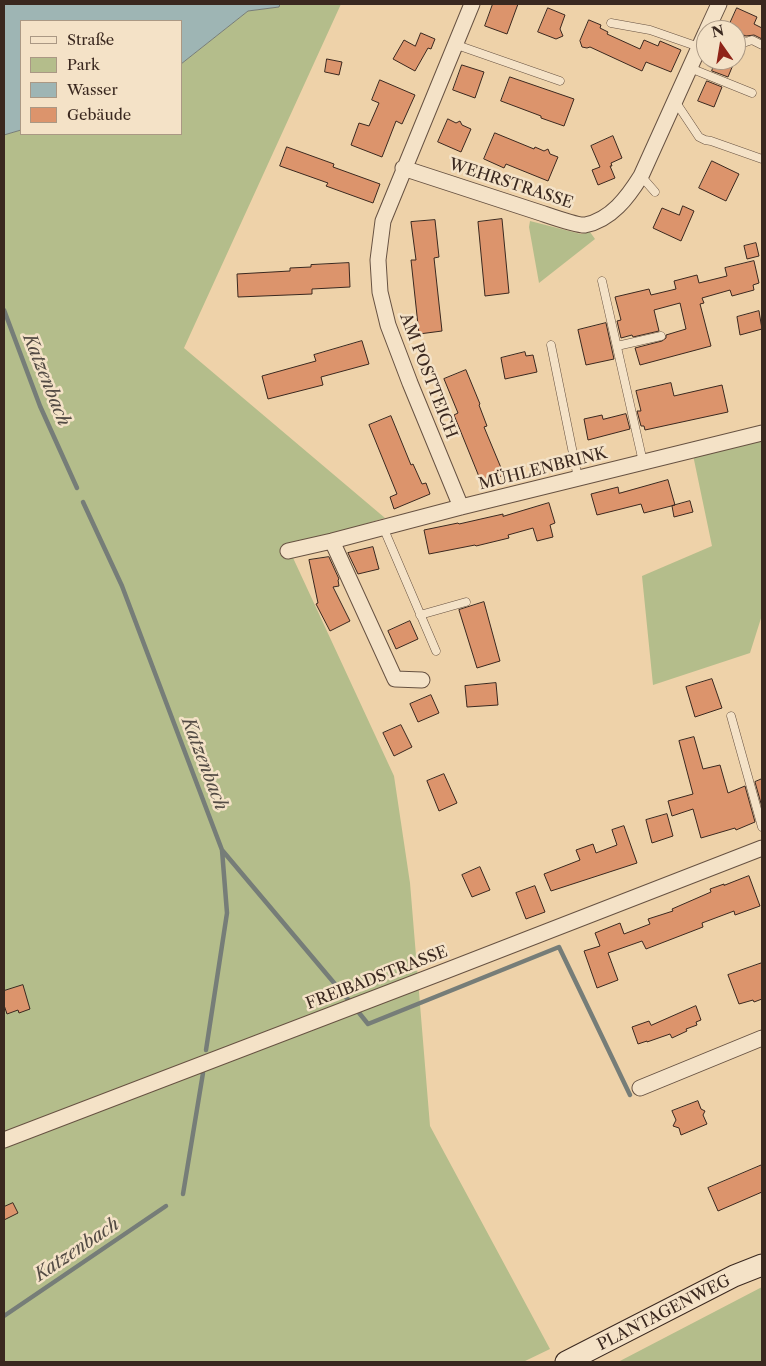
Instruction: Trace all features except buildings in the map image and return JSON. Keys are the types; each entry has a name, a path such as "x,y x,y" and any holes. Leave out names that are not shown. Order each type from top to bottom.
{"street":[{"name":"AM POSTTEICH","path":"461,507 406,374 388,325 380,292 379,251 383,221 403,168 472,4"},
{"name":"WEHRSTRASSE","path":"713,20 717,4"},
{"name":"WEHRSTRASSE","path":"403,168 555,218 584,225 602,218 620,206 631,192 696,55"},
{"name":"MÜHLENBRINK","path":"288,551 762,433"},
{"path":"332,541 395,679 422,680"},
{"name":"FREIBADSTRASSE","path":"4,1140 762,848"},
{"path":"640,1088 762,1038"},
{"name":"PLANTAGENWEG","path":"566,1362 734,1276 762,1266"}],"lane":[{"path":"611,23 650,30 696,47"},
{"path":"746,42 752,40 762,45"},
{"path":"454,44 560,81"},
{"path":"690,68 752,93"},
{"path":"675,101 699,137 762,159"},
{"path":"640,176 655,192"},
{"path":"602,281 643,462"},
{"path":"617,346 660,336"},
{"path":"551,345 578,478"},
{"path":"383,528 436,651"},
{"path":"420,615 466,602"},
{"path":"731,716 762,827"}],"green space":[{"path":"280,4 341,4 184,348 385,518 288,547 394,776 410,883 430,1126 550,1349 523,1362 4,1362 4,135 20,130 20,135 182,135 182,63 248,11 279,7"},
{"path":"530,221 581,234 590,232 595,239 539,283 529,227"},
{"path":"762,438 762,615 750,653 653,685 642,576 712,546 693,455"},
{"path":"762,1287 762,1362 618,1362"}],"water":[{"path":"4,4 280,4 279,7 248,11 182,63 182,20 20,20 20,130 4,135"}],"waterway":[{"name":"Katzenbach","path":"4,310 40,406 77,488"},
{"name":"Katzenbach","path":"83,502 122,586 222,850 227,913 206,1050"},
{"path":"222,850 351,1003"},
{"path":"356,1009 368,1024 559,947 630,1095"},
{"name":"Katzenbach","path":"183,1194 203,1073"},
{"name":"Katzenbach","path":"4,1316 166,1206"}]}
